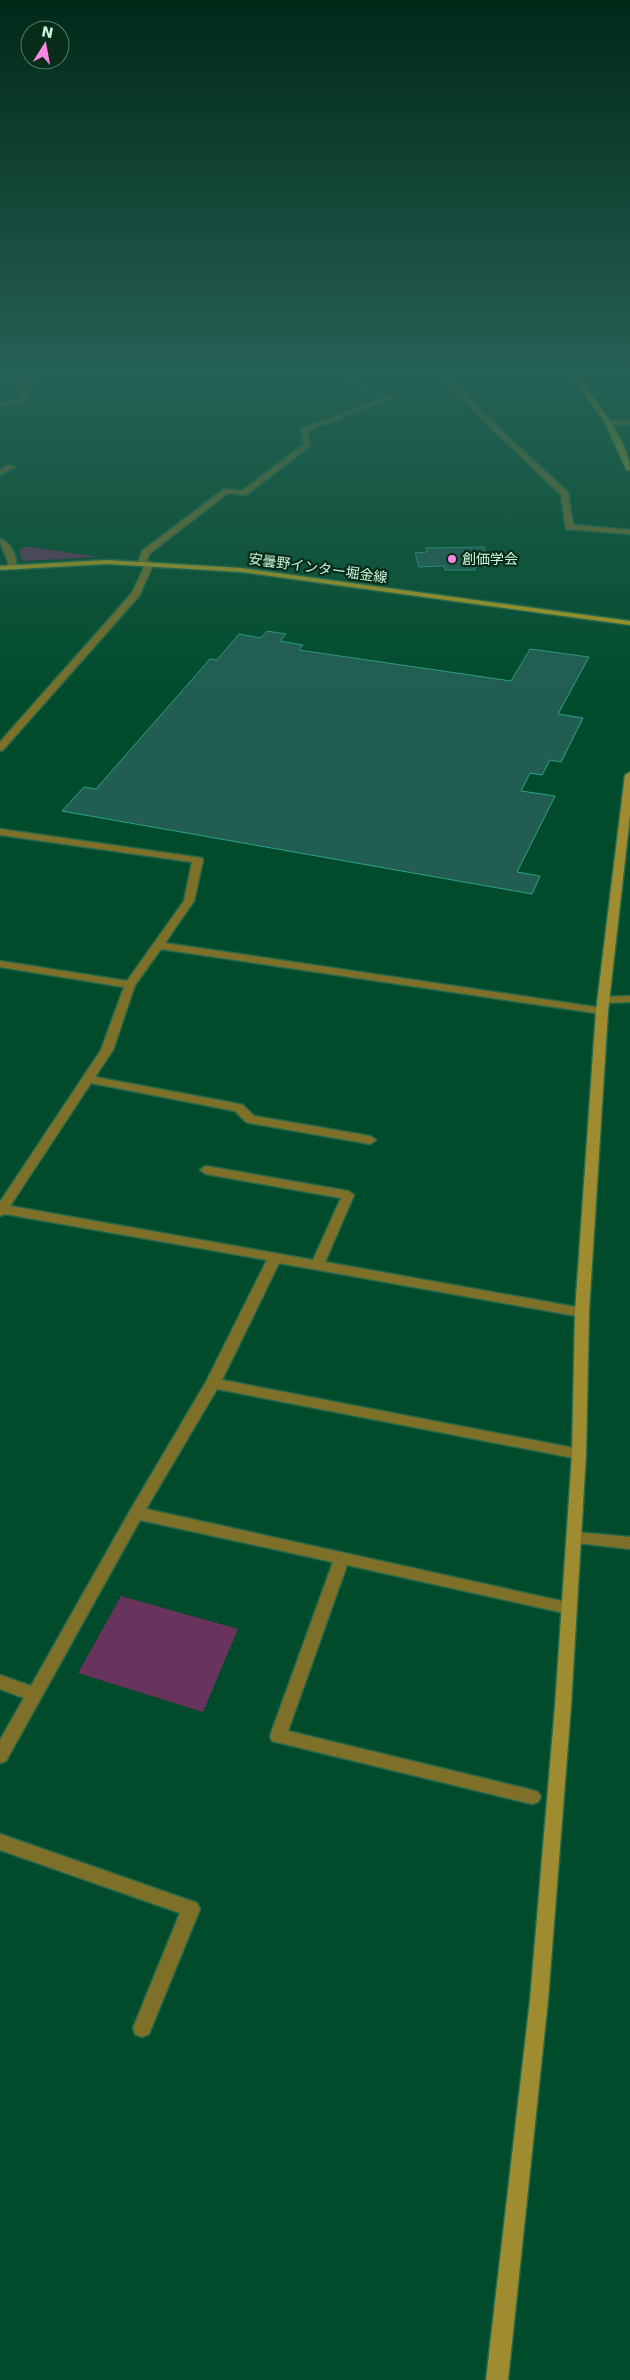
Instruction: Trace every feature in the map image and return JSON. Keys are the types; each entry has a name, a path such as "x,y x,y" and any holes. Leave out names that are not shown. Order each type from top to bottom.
{"main road":[{"name":"安曇野インター堀金線","path":"0,568 107,562 241,570 630,623"}],"street":[{"path":"0,748 136,594 146,563 145,553 227,491 243,494 259,482"},
{"path":"551,482 564,494 569,527 630,532"},
{"path":"0,541 4,543 9,552 13,567"},
{"path":"497,2380 540,2000 574,1538 579,1454 582,1312 602,1006 630,775"},
{"path":"0,832 198,860 189,901 130,985 107,1050 1,1210 318,1264 582,1312"},
{"path":"158,945 602,1006 630,999"},
{"path":"0,964 130,985"},
{"path":"88,1079 239,1108 250,1119 370,1140"},
{"path":"206,1170 348,1195 318,1264"},
{"path":"0,1756 136,1513 213,1383 276,1257"},
{"path":"213,1383 579,1454"},
{"path":"136,1513 569,1608"},
{"path":"574,1538 630,1543"},
{"path":"342,1558 278,1736 532,1797"},
{"path":"0,1682 33,1694"},
{"path":"0,1842 191,1909 142,2028"}],"shaded area":[{"path":"24,547 99,557 23,561 19,551"},
{"path":"121,1596 238,1629 203,1712 78,1673"}],"building":[{"name":"創価学会","path":"484,547 490,566 474,567 475,570 445,570 444,566 419,567 415,553 427,552 426,548"},
{"path":"267,631 286,634 280,641 303,645 299,650 511,681 530,649 589,657 558,714 583,718 561,762 550,760 542,775 530,773 521,791 555,796 517,872 540,876 532,894 62,811 84,787 96,789 210,659 217,660 239,634 261,638"}],"place":[{"name":"創価学会","path":"452,559"}]}
